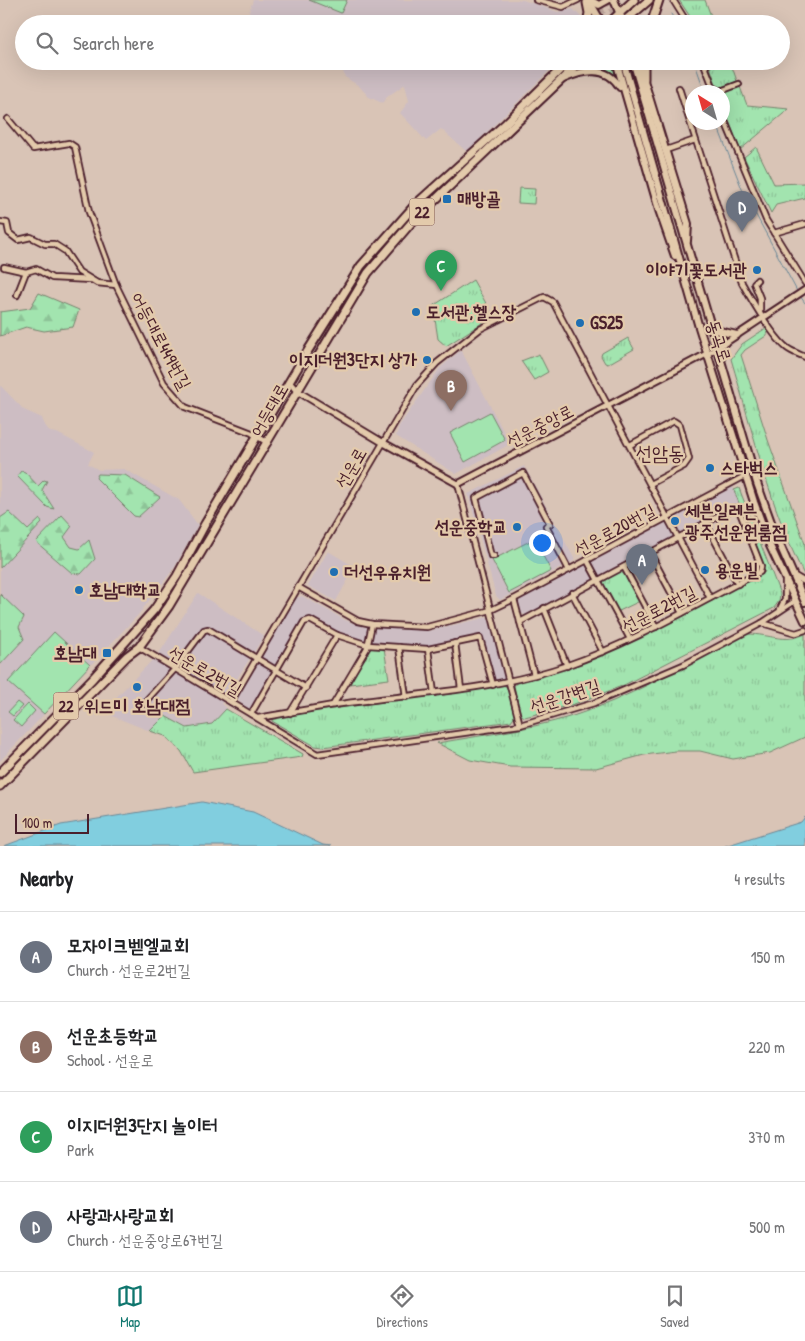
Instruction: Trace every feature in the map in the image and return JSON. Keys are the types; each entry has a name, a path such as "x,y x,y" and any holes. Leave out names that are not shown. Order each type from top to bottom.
{"main road":[{"path":"588,0 599,6 608,0"},
{"path":"588,0 589,15"},
{"path":"588,0 597,15"},
{"path":"614,0 620,13 634,0"},
{"path":"632,15 649,0"},
{"path":"654,15 659,0"},
{"name":"어등대로","path":"0,773 87,684 154,610 177,576 256,436 343,293 397,223 506,123 560,70"},
{"name":"어등대로","path":"0,786 127,656 139,647 187,579 368,273 410,223 572,70"},
{"path":"620,70 625,98 659,210 687,288"},
{"name":"동곡로","path":"621,70 707,354 770,546 805,621"},
{"name":"동곡로","path":"636,70 716,349 757,483 792,574 804,598"},
{"path":"641,70 688,224 686,245"},
{"path":"644,70 644,78"},
{"path":"562,79 588,71 602,72 613,77 625,98"},
{"path":"711,329 737,335"}],"street":[{"path":"536,0 563,7 578,0"},
{"path":"673,0 682,15"},
{"path":"707,70 713,85"},
{"path":"730,87 739,84"},
{"path":"678,88 741,280 760,312 782,342 788,348 805,357"},
{"name":"어등대로449번길","path":"8,119 33,149 69,143 75,147 89,212 116,285 164,382 179,403 268,443"},
{"path":"728,130 755,197 774,233 805,283"},
{"path":"666,150 695,140"},
{"path":"0,222 7,223 9,233 18,240 31,237 65,251 79,272 91,280"},
{"path":"774,233 805,224"},
{"name":"어등대로449번길","path":"4,267 26,272 36,269 52,278 91,280 97,283 116,285"},
{"path":"17,295 26,272"},
{"path":"741,280 755,281 760,298 760,312"},
{"name":"선운중앙로","path":"458,484 716,349 805,290"},
{"name":"선운로","path":"231,702 408,398 436,363 480,329 544,297 554,302 608,407"},
{"path":"289,382 297,391 382,442 458,484 520,725"},
{"path":"608,407 710,598"},
{"path":"630,446 674,421 680,425 689,459 684,466 650,484"},
{"path":"494,556 491,556 476,498 523,473 550,524 546,526 569,570"},
{"name":"선운로20번길","path":"298,587 358,621 372,624 426,627 491,610 514,600 747,475"},
{"name":"선운로2번길","path":"258,718 333,705 406,697 493,684 567,666 603,652 656,627 760,572 761,569 739,510 734,508 520,622"},
{"path":"705,522 738,584"},
{"path":"650,553 682,613"},
{"path":"587,560 630,639"},
{"path":"624,566 656,627"},
{"path":"774,616 785,599 786,584 782,571"},
{"path":"792,574 805,582"},
{"path":"572,593 603,652"},
{"path":"514,600 534,675"},
{"name":"선운강변길","path":"316,754 520,725 594,704 683,665 762,623 795,601"},
{"path":"544,608 567,666"},
{"path":"252,714 275,670 307,620 337,635 368,644 428,649 477,637 482,640 493,684"},
{"path":"762,623 796,634 805,630"},
{"path":"333,705 368,644 372,624"},
{"path":"143,704 174,670 206,629 210,629 306,688"},
{"path":"290,713 337,635"},
{"path":"455,643 462,689"},
{"name":"선운로2번길","path":"139,647 174,670 252,714 316,754"},
{"path":"399,647 406,697"},
{"path":"428,649 434,693"}],"shaded area":[{"path":"253,0 523,0 558,12 573,9 579,15 252,15 249,12"},
{"path":"342,70 550,70 467,152 441,129 426,141 400,113 409,101 405,84 382,103 369,97 359,86 345,77"},
{"path":"461,350 510,444 456,474 396,436 399,426 440,368"},
{"name":"호남대학교","path":"0,385 24,410 42,418 50,432 57,433 94,452 88,464 99,470 124,469 179,500 198,525 175,567 139,614 0,761"},
{"name":"선운중학교","path":"524,466 575,560 500,600 496,596 468,494"},
{"path":"733,487 739,503 526,615 520,613 516,606 518,601"},
{"name":"더선우유치원","path":"328,551 355,567 336,601 308,586"},
{"path":"198,593 264,636 221,704 227,708 212,724 187,728 165,716 150,731 102,712 160,652"},
{"path":"302,596 345,620 365,627 428,631 488,617 506,677 497,681 494,679 481,635 430,647 378,644 350,639 307,617 298,626 252,708 249,709 242,705 238,698 296,598"}],"green space":[{"path":"309,0 347,0 341,13"},
{"path":"679,0 705,0 711,15 689,15"},
{"path":"608,70 616,70 618,76"},
{"path":"711,70 733,70 737,81 726,85 718,85"},
{"path":"740,87 747,105 789,109 740,150 730,124 730,91"},
{"path":"756,147 774,184 805,183 805,198 776,205 771,213 744,157"},
{"path":"519,188 535,189 534,204 518,203"},
{"path":"473,280 493,316 446,346 438,339 433,306"},
{"path":"39,293 79,310 73,327 44,331 26,327 0,336 0,312 30,308"},
{"path":"766,328 768,333 766,336 745,350 741,355 768,440 805,544 805,577 772,497 731,359 742,344"},
{"path":"628,338 634,349 608,364 605,363 601,356 602,353"},
{"path":"539,354 548,372 534,380 521,361"},
{"path":"490,412 505,440 465,462 450,433"},
{"path":"21,471 25,472 38,486 44,480 47,481 42,490 54,509 47,507 17,476"},
{"path":"98,474 125,475 160,497 138,517 134,516 96,478"},
{"path":"739,488 780,594 779,601 774,608 622,686 574,704 525,717 521,715 514,686 516,683 581,662 613,649 674,620 765,572 734,490"},
{"path":"9,512 28,530 40,519 42,523 0,568 0,518"},
{"path":"62,515 72,526 64,537 71,547 79,549 89,540 95,559 81,574 72,573 36,542"},
{"path":"534,539 551,571 509,593 492,560"},
{"path":"620,572 626,575 640,601 617,612 601,582"},
{"path":"0,594 24,617 19,627 24,639 0,665"},
{"path":"54,632 90,665 44,714 8,682"},
{"path":"747,634 790,638 805,634 805,737 770,753 733,759 700,751 676,751 644,755 596,768 510,767 470,760 437,743 535,726 574,716 652,683"},
{"path":"370,648 384,648 389,679 350,684"},
{"path":"503,685 507,687 515,715 511,721 323,747 315,746 272,721 272,719 283,716"},
{"path":"17,702 22,706 13,716 8,712"},
{"path":"28,704 35,711 21,727 13,720"},
{"path":"226,709 303,754 302,757 193,772 181,751 165,736 150,731 165,716 187,728 212,724"}],"water":[{"path":"202,802 253,812 323,845 331,846 4,846 61,825"},
{"path":"805,817 805,846 725,846 801,822"}],"waterway":[{"path":"697,70 703,85"},
{"path":"719,130 742,189 798,293"},
{"path":"800,296 805,303"}],"tunnel":[{"path":"597,0 603,15"},
{"path":"608,0 614,15"}],"place":[{"name":"매방골","path":"447,199"},
{"name":"사랑과사랑교회","path":"742,232"},
{"name":"이야기꽃도서관","path":"757,270"},
{"name":"이지더원3단지 놀이터","path":"441,291"},
{"name":"도서관,헬스장","path":"416,312"},
{"name":"GS25","path":"580,323"},
{"name":"이지더원3단지 상가","path":"427,360"},
{"name":"선운초등학교","path":"451,411"},
{"name":"스타벅스","path":"710,468"},
{"name":"세븐일레븐 광주선운원룸점","path":"675,521"},
{"name":"선운중학교","path":"517,527"},
{"name":"용운빌","path":"705,570"},
{"name":"더선우유치원","path":"334,572"},
{"name":"모자이크벧엘교회","path":"642,585"},
{"name":"호남대학교","path":"79,590"},
{"name":"호남대","path":"107,653"},
{"name":"위드미 호남대점","path":"137,687"}],"district":[{"name":"선암동","path":"660,453"}]}
